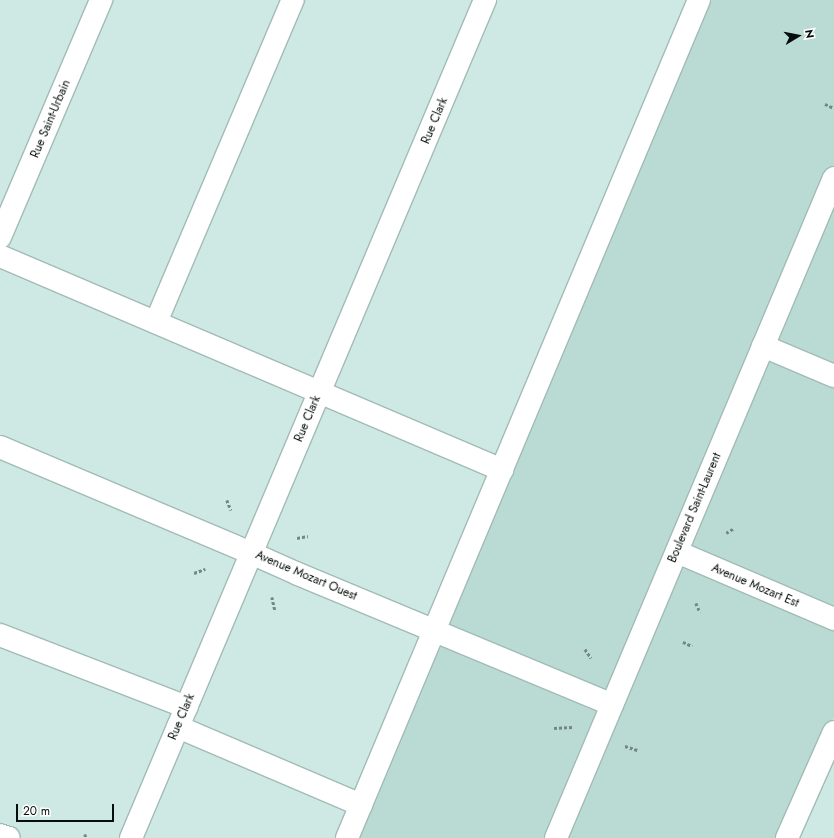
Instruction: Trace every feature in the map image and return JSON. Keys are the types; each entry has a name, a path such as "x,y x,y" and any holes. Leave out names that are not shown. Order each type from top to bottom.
{"main road":[{"name":"Rue Saint-Urbain","path":"0,237 101,0"},
{"path":"156,322 293,0"},
{"name":"Rue Clark","path":"131,838 485,0"},
{"path":"347,838 699,0"},
{"name":"Boulevard Saint-Laurent","path":"556,838 834,178"},
{"path":"0,256 502,470"},
{"path":"763,346 834,376"},
{"name":"Avenue Mozart Ouest","path":"0,447 252,553 298,574 612,705"},
{"name":"Avenue Mozart Est","path":"677,552 834,619"},
{"path":"0,635 187,707"},
{"path":"178,728 361,805"},
{"path":"787,838 834,732"},
{"path":"0,835 9,838"}],"path":[{"path":"826,104 834,108"},
{"path":"227,500 231,510"},
{"path":"726,533 734,528"},
{"path":"297,538 308,536"},
{"path":"194,573 205,569"},
{"path":"272,598 275,610"},
{"path":"696,603 700,612"},
{"path":"683,642 692,646"},
{"path":"585,650 591,658"},
{"path":"554,728 572,727"},
{"path":"85,834 86,838"}],"shaded area":[{"path":"710,0 834,0 834,717 783,838 356,838"}]}
